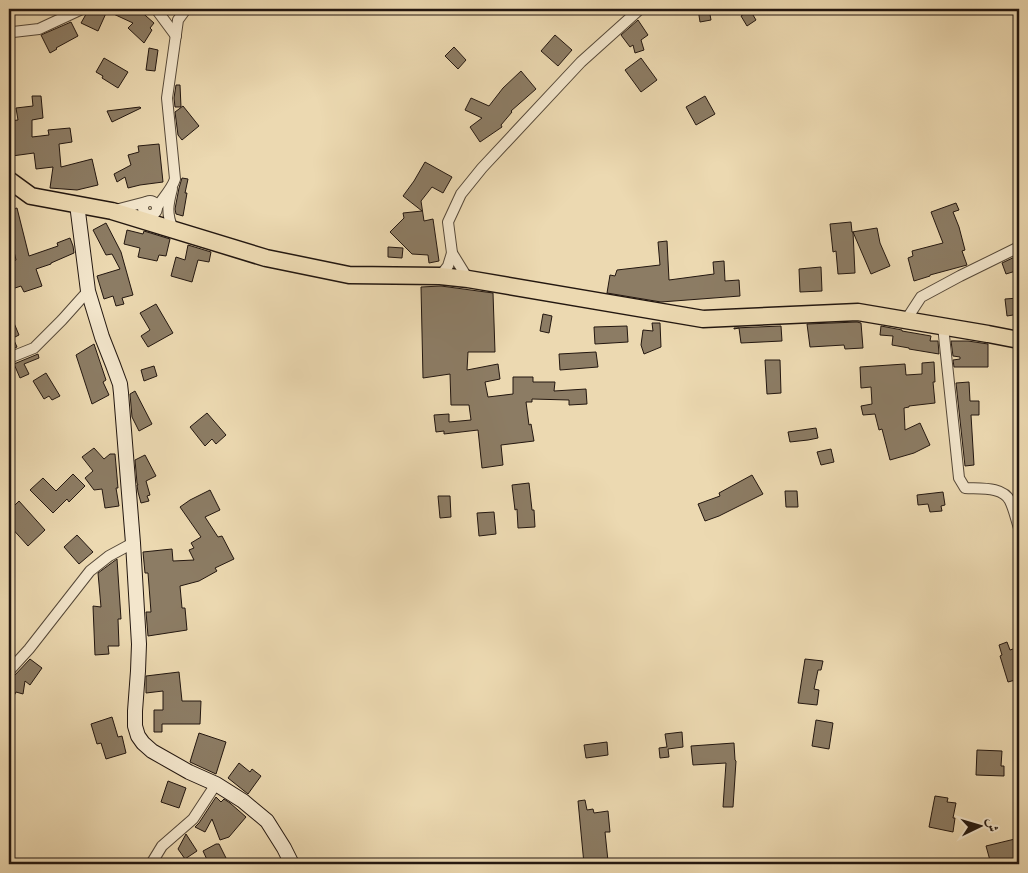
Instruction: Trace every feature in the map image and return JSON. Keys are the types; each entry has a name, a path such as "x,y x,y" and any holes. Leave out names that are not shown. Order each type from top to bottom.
{"main road":[{"path":"9,180 31,196 112,211 266,258 349,275 440,276 468,279 703,319 858,312 1019,340"},
{"path":"77,204 88,291 102,337 120,384 139,644 134,712 138,736 143,744 152,751 189,772 216,784 243,801 266,821 292,864"}],"street":[{"path":"9,34 39,29 82,9"},
{"path":"156,9 176,36"},
{"path":"112,211 130,207 151,207 170,189 175,179 167,98 178,20 186,9"},
{"path":"468,279 452,253 448,222 461,194 482,168 581,62 640,9"},
{"path":"170,189 168,219 173,229"},
{"path":"151,207 173,229"},
{"path":"906,320 921,297 1019,247"},
{"path":"440,276 448,266 452,253"},
{"path":"9,358 34,348 88,291"},
{"path":"943,326 959,478 965,488 993,490 1002,493 1009,499 1019,528"},
{"path":"9,671 29,649 90,571 133,542"},
{"path":"151,864 162,846 193,819 216,784"}],"building":[{"path":"89,9 138,9 154,23 144,43 128,28 133,23 107,11 98,31 81,23"},
{"path":"698,9 709,9 711,20 700,22"},
{"path":"750,10 756,20 747,26 741,16"},
{"path":"638,20 648,35 641,40 644,50 635,53 633,45 630,47 621,35"},
{"path":"71,22 78,36 50,53 41,35"},
{"path":"555,35 572,50 558,66 541,51"},
{"path":"454,47 466,60 458,69 445,56"},
{"path":"149,48 158,50 155,71 146,70"},
{"path":"104,58 128,72 118,88 96,72"},
{"path":"641,58 657,80 641,92 625,70"},
{"path":"521,71 536,89 511,111 501,125 502,127 480,142 470,127 482,118 465,110 471,98 489,106 503,88"},
{"path":"176,85 180,85 181,107 175,107"},
{"path":"32,96 41,96 43,118 32,120 32,137 49,135 48,130 70,128 72,142 59,144 61,167 92,159 98,185 77,190 50,188 53,167 36,169 34,153 12,156 9,121 18,120 16,108 33,106"},
{"path":"705,96 715,114 696,125 686,107"},
{"path":"183,106 199,126 182,140 178,135 175,112"},
{"path":"140,107 112,122 107,111"},
{"path":"159,144 163,182 128,188 125,177 117,182 114,174 131,165 128,155 139,152 138,146"},
{"path":"425,162 452,177 443,193 432,187 421,201 424,221 433,219 439,261 429,263 428,255 412,254 390,232 404,218 403,213 422,211 403,196"},
{"path":"182,178 188,179 183,216 176,214 175,209"},
{"path":"956,203 959,210 953,212 959,227 965,250 962,251 967,265 914,281 908,258 913,256 912,251 943,243 931,212"},
{"path":"17,208 29,256 58,246 57,243 70,238 74,253 36,269 42,286 24,292 21,286 9,290 9,263 16,260 9,230 9,210"},
{"path":"851,222 852,232 877,228 880,243 890,266 871,274 853,232 855,273 838,274 836,251 833,252 830,224"},
{"path":"106,223 121,252 133,295 122,298 124,304 116,306 113,296 104,299 97,276 120,269 112,254 106,255 93,230"},
{"path":"127,230 143,234 144,231 170,239 166,256 159,255 157,261 138,257 140,248 124,244"},
{"path":"667,241 669,280 714,274 713,262 724,261 725,281 739,280 740,296 661,302 607,293 610,275 615,276 617,270 660,265 658,242"},
{"path":"188,245 211,252 209,262 198,260 192,282 171,276 176,257 185,260"},
{"path":"388,247 403,248 402,258 388,257"},
{"path":"1019,255 1019,270 1006,274 1002,263"},
{"path":"821,267 822,291 800,292 799,269"},
{"path":"441,286 493,293 495,352 468,352 467,370 498,364 500,379 485,382 488,397 513,394 513,377 533,377 533,382 555,382 554,391 586,389 587,404 569,405 569,400 532,399 532,402 526,402 529,425 531,424 534,441 501,445 503,465 482,468 478,430 444,434 444,431 436,432 434,415 449,414 449,422 471,420 469,405 451,405 450,374 423,378 421,287"},
{"path":"1019,298 1019,314 1007,316 1005,299"},
{"path":"156,304 173,333 148,347 141,336 150,330 140,313"},
{"path":"9,311 19,335 13,338 17,347 9,351"},
{"path":"543,314 552,316 549,333 540,331"},
{"path":"652,323 660,323 661,347 644,354 641,345 643,330 653,331"},
{"path":"861,323 863,348 845,349 844,345 810,347 807,324"},
{"path":"627,326 628,342 595,344 594,327"},
{"path":"781,326 782,341 741,343 739,328 734,329 734,328"},
{"path":"881,326 931,336 930,341 938,341 939,354 892,345 893,336 880,335"},
{"path":"951,341 988,344 988,367 954,367 953,360 960,359 960,357 953,356"},
{"path":"94,344 106,380 103,382 109,395 92,404 76,355"},
{"path":"596,352 598,367 560,370 559,354"},
{"path":"38,354 39,358 24,364 29,374 20,378 14,364"},
{"path":"765,360 780,360 781,393 767,394"},
{"path":"934,362 935,403 904,408 905,430 920,423 930,445 914,453 890,460 882,429 879,430 875,414 863,415 861,406 872,404 871,387 861,388 860,367 905,364 906,375 922,374 922,363"},
{"path":"154,366 157,376 144,381 141,370"},
{"path":"46,373 60,396 52,400 49,396 44,399 33,381"},
{"path":"969,382 970,401 979,401 979,415 971,415 974,465 965,466 956,383"},
{"path":"135,391 152,424 139,431 132,417 130,394"},
{"path":"207,413 226,435 216,444 212,439 205,446 190,427"},
{"path":"816,428 818,438 790,442 788,432"},
{"path":"94,448 104,459 110,454 115,454 118,488 116,488 119,506 105,508 102,489 94,490 85,478 93,471 82,457"},
{"path":"831,449 834,462 821,465 817,452"},
{"path":"145,455 156,476 146,481 150,495 147,496 149,501 141,503 135,460"},
{"path":"73,474 85,486 69,502 67,499 53,513 30,490 43,478 56,491"},
{"path":"752,475 763,494 705,521 698,504 720,496 719,493"},
{"path":"529,483 535,527 518,528 517,509 515,510 512,485"},
{"path":"210,490 220,510 205,517 218,537 222,536 234,559 215,568 217,571 199,581 180,586 187,630 148,636 146,612 151,612 148,573 145,573 143,552 172,549 173,561 194,560 189,550 194,548 191,543 201,537 180,507"},
{"path":"785,491 797,491 798,507 786,507"},
{"path":"943,492 945,505 941,506 942,511 930,512 928,504 918,505 917,495"},
{"path":"438,496 450,496 451,517 440,518"},
{"path":"19,501 45,530 28,546 9,525 9,511"},
{"path":"494,512 496,534 479,536 477,513"},
{"path":"77,535 93,552 79,564 64,547"},
{"path":"117,559 121,619 118,619 119,646 108,646 109,654 95,655 93,606 101,607 98,573"},
{"path":"1007,642 1010,650 1019,647 1019,679 1008,682 1000,656 1002,655 999,645"},
{"path":"30,659 42,668 30,685 25,681 23,694 16,692 9,705 9,680"},
{"path":"805,659 823,661 821,670 818,670 814,689 819,690 817,705 798,703"},
{"path":"179,672 182,701 201,701 200,724 162,724 162,732 154,732 154,710 163,710 163,691 146,693 146,676"},
{"path":"112,717 118,737 122,736 126,753 106,759 101,743 97,744 91,724"},
{"path":"816,720 833,723 829,749 812,746"},
{"path":"682,732 683,747 668,749 669,757 660,758 659,748 667,747 665,734"},
{"path":"199,733 226,742 216,774 190,762"},
{"path":"607,742 608,755 586,758 584,745"},
{"path":"734,743 736,761 733,807 723,807 726,763 693,765 691,746"},
{"path":"977,750 1002,751 1001,766 1004,766 1004,776 976,775"},
{"path":"239,763 250,772 252,769 261,776 248,794 228,778"},
{"path":"168,781 186,788 179,808 161,802"},
{"path":"935,796 948,798 947,802 956,803 953,832 929,827"},
{"path":"216,797 221,802 224,799 230,803 246,817 229,837 220,840 212,819 205,832 195,827"},
{"path":"585,800 587,810 593,809 594,813 608,811 610,832 605,832 608,861 584,864 578,801"},
{"path":"186,834 197,851 185,859 178,849"},
{"path":"1019,838 1019,864 991,864 986,846"},
{"path":"219,844 229,864 209,864 203,851"}]}
